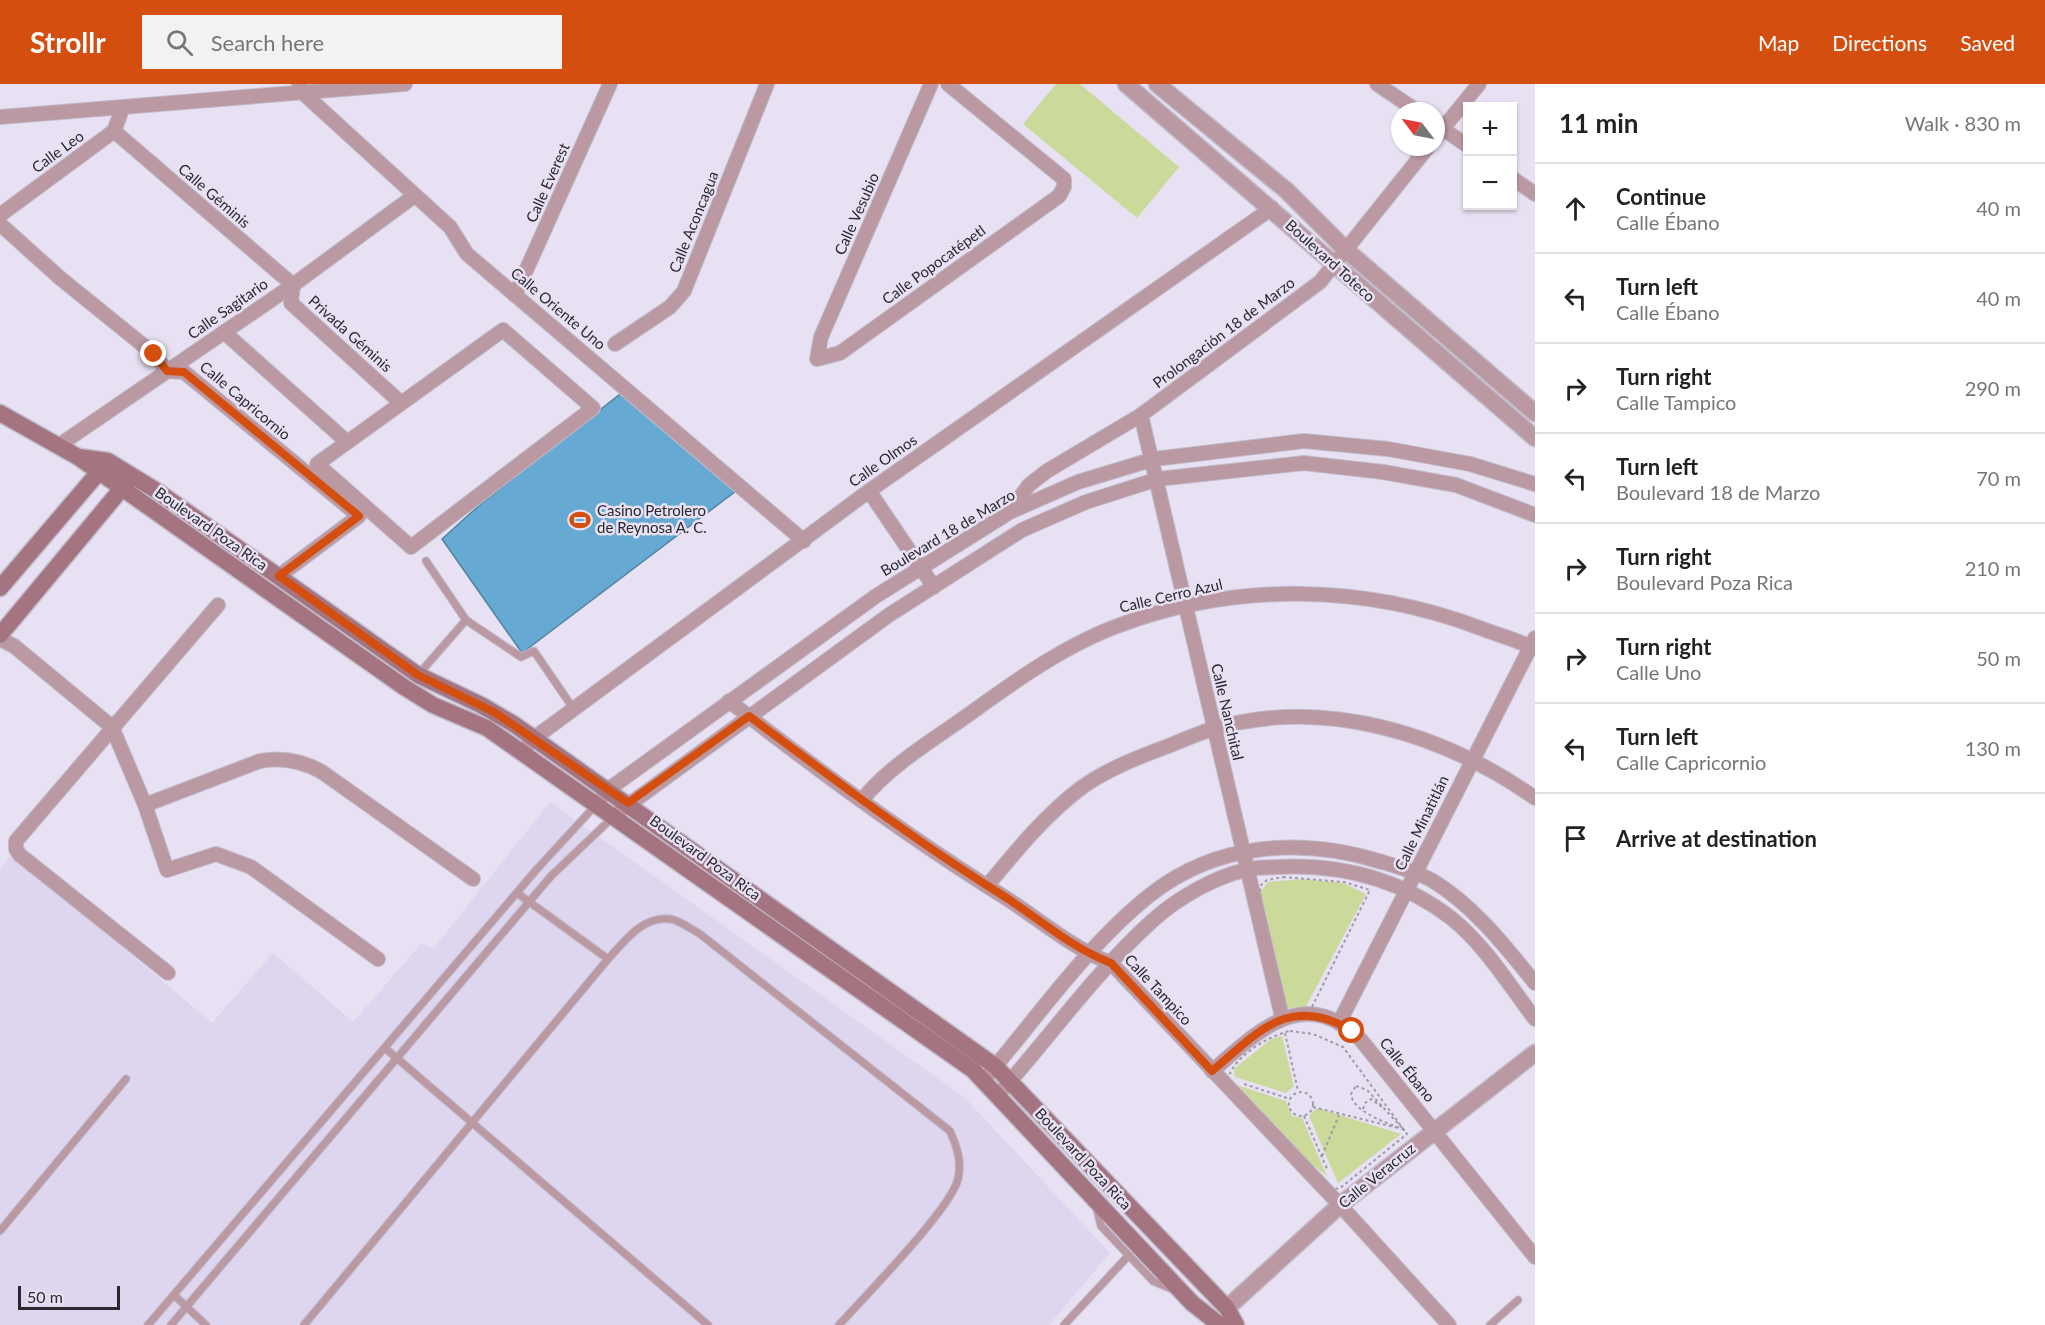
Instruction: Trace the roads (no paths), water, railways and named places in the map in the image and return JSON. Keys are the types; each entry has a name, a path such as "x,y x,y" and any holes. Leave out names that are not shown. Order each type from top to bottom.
{"main road":[{"name":"Boulevard Poza Rica","path":"0,413 78,457 132,476 279,576 418,675 494,712 527,746 596,804 984,1080 1181,1292 1216,1324"},
{"name":"Boulevard Poza Rica","path":"103,467 121,489 404,687 433,705 527,746 609,789 995,1066 1227,1308 1236,1325"},
{"path":"0,588 103,467"},
{"path":"0,634 132,476"},
{"path":"1054,1154 1068,1143"},
{"path":"1216,1324 1227,1308"}],"street":[{"path":"0,117 123,107 300,88 405,84"},
{"name":"Calle Everest","path":"515,295 610,84"},
{"name":"Calle Aconcagua","path":"615,344 670,307 684,291 767,84"},
{"name":"Calle Vesubio","path":"817,359 821,337 931,84"},
{"name":"Calle Popocatépetl","path":"817,359 840,353 1059,196 1064,187 1064,179 948,84"},
{"name":"Boulevard Toteco","path":"1126,84 1535,438"},
{"name":"Boulevard Toteco","path":"1157,84 1287,191 1346,250 1535,413"},
{"path":"1377,84 1404,102"},
{"path":"1445,122 1479,84"},
{"name":"Calle Oriente Uno","path":"300,88 450,227 467,254 804,541"},
{"path":"114,131 123,107"},
{"name":"Calle Leo","path":"0,215 114,131"},
{"name":"Calle Géminis","path":"114,131 293,285"},
{"path":"1445,134 1463,144"},
{"name":"Prolongación 18 de Marzo","path":"1010,512 1029,486 1047,471 1141,415 1320,282 1421,156"},
{"path":"1517,181 1535,194"},
{"name":"Calle Sagitario","path":"58,446 293,285 414,196"},
{"name":"Calle Olmos","path":"527,746 573,708 804,541 869,491 1272,208"},
{"name":"Calle Capricornio","path":"0,224 60,278 154,354 167,371 184,372 359,516 279,576"},
{"name":"Privada Géminis","path":"293,285 291,303 400,402"},
{"path":"503,330 593,408 411,547 316,464 346,441 503,330"},
{"path":"224,332 346,441"},
{"name":"Calle Nanchital","path":"1141,415 1242,851 1286,1014"},
{"name":"Boulevard 18 de Marzo","path":"596,804 609,789 876,596 1010,512 1078,482 1152,460 1304,441 1388,449 1470,464 1535,484"},
{"path":"614,817 628,803 889,615 1022,531 1086,502 1156,480 1304,463 1383,472 1456,485 1535,515"},
{"path":"869,491 934,587"},
{"name":"Calle Cerro Azul","path":"862,800 873,787 943,733 1003,690 1079,643 1121,624 1185,607 1284,592 1359,597 1411,605 1534,645"},
{"path":"168,973 20,855 15,849 16,841 218,605"},
{"path":"0,639 14,646 112,727 146,805 167,870 216,854 251,867 378,959"},
{"name":"Calle Minatitlán","path":"1339,1023 1473,759 1534,645"},
{"name":"Calle Tampico","path":"729,701 862,800 987,886 1089,955 1111,963 1340,1205 1449,1325"},
{"path":"987,886 1056,808 1083,786 1146,754 1214,729 1265,719 1301,717 1344,719 1414,736 1473,759 1535,798"},
{"path":"146,805 260,761 292,760 322,772 474,879"},
{"path":"984,1080 1089,955 1151,894 1203,864 1242,851 1312,847 1372,859 1416,873 1433,882 1481,920 1535,983"},
{"path":"998,1095 1111,963 1152,921 1180,900 1211,882 1247,869 1295,866 1332,869 1365,875 1407,890 1452,920 1473,939 1535,1019"},
{"path":"1212,1071 1265,1026 1286,1014"},
{"name":"Calle Ébano","path":"1286,1014 1316,1016 1339,1023 1361,1040 1535,1257"},
{"name":"Calle Veracruz","path":"1227,1308 1340,1205 1535,1053"}],"lane":[{"path":"426,561 466,620 521,657 534,651 573,708"},
{"path":"418,675 466,620"},
{"path":"148,1325 517,892 596,804"},
{"path":"171,1325 551,876 614,817"},
{"path":"517,892 608,958"},
{"path":"304,1325 608,958 633,932 650,921 671,919 700,934 950,1131 960,1155 958,1181 942,1209 839,1325"},
{"path":"385,1048 708,1325"},
{"path":"0,1231 126,1079"},
{"path":"1096,1200 1097,1217 1101,1226 1153,1281 1181,1292"},
{"path":"1064,1325 1129,1255"},
{"path":"174,1295 206,1325"},
{"path":"1490,1325 1518,1300"}],"water":[{"name":"Casino Petrolero de Reynosa A. C.","path":"624,391 736,491 522,653 442,539 483,502"}],"place":[{"name":"Casino Petrolero de Reynosa A. C.","path":"580,520"}]}
